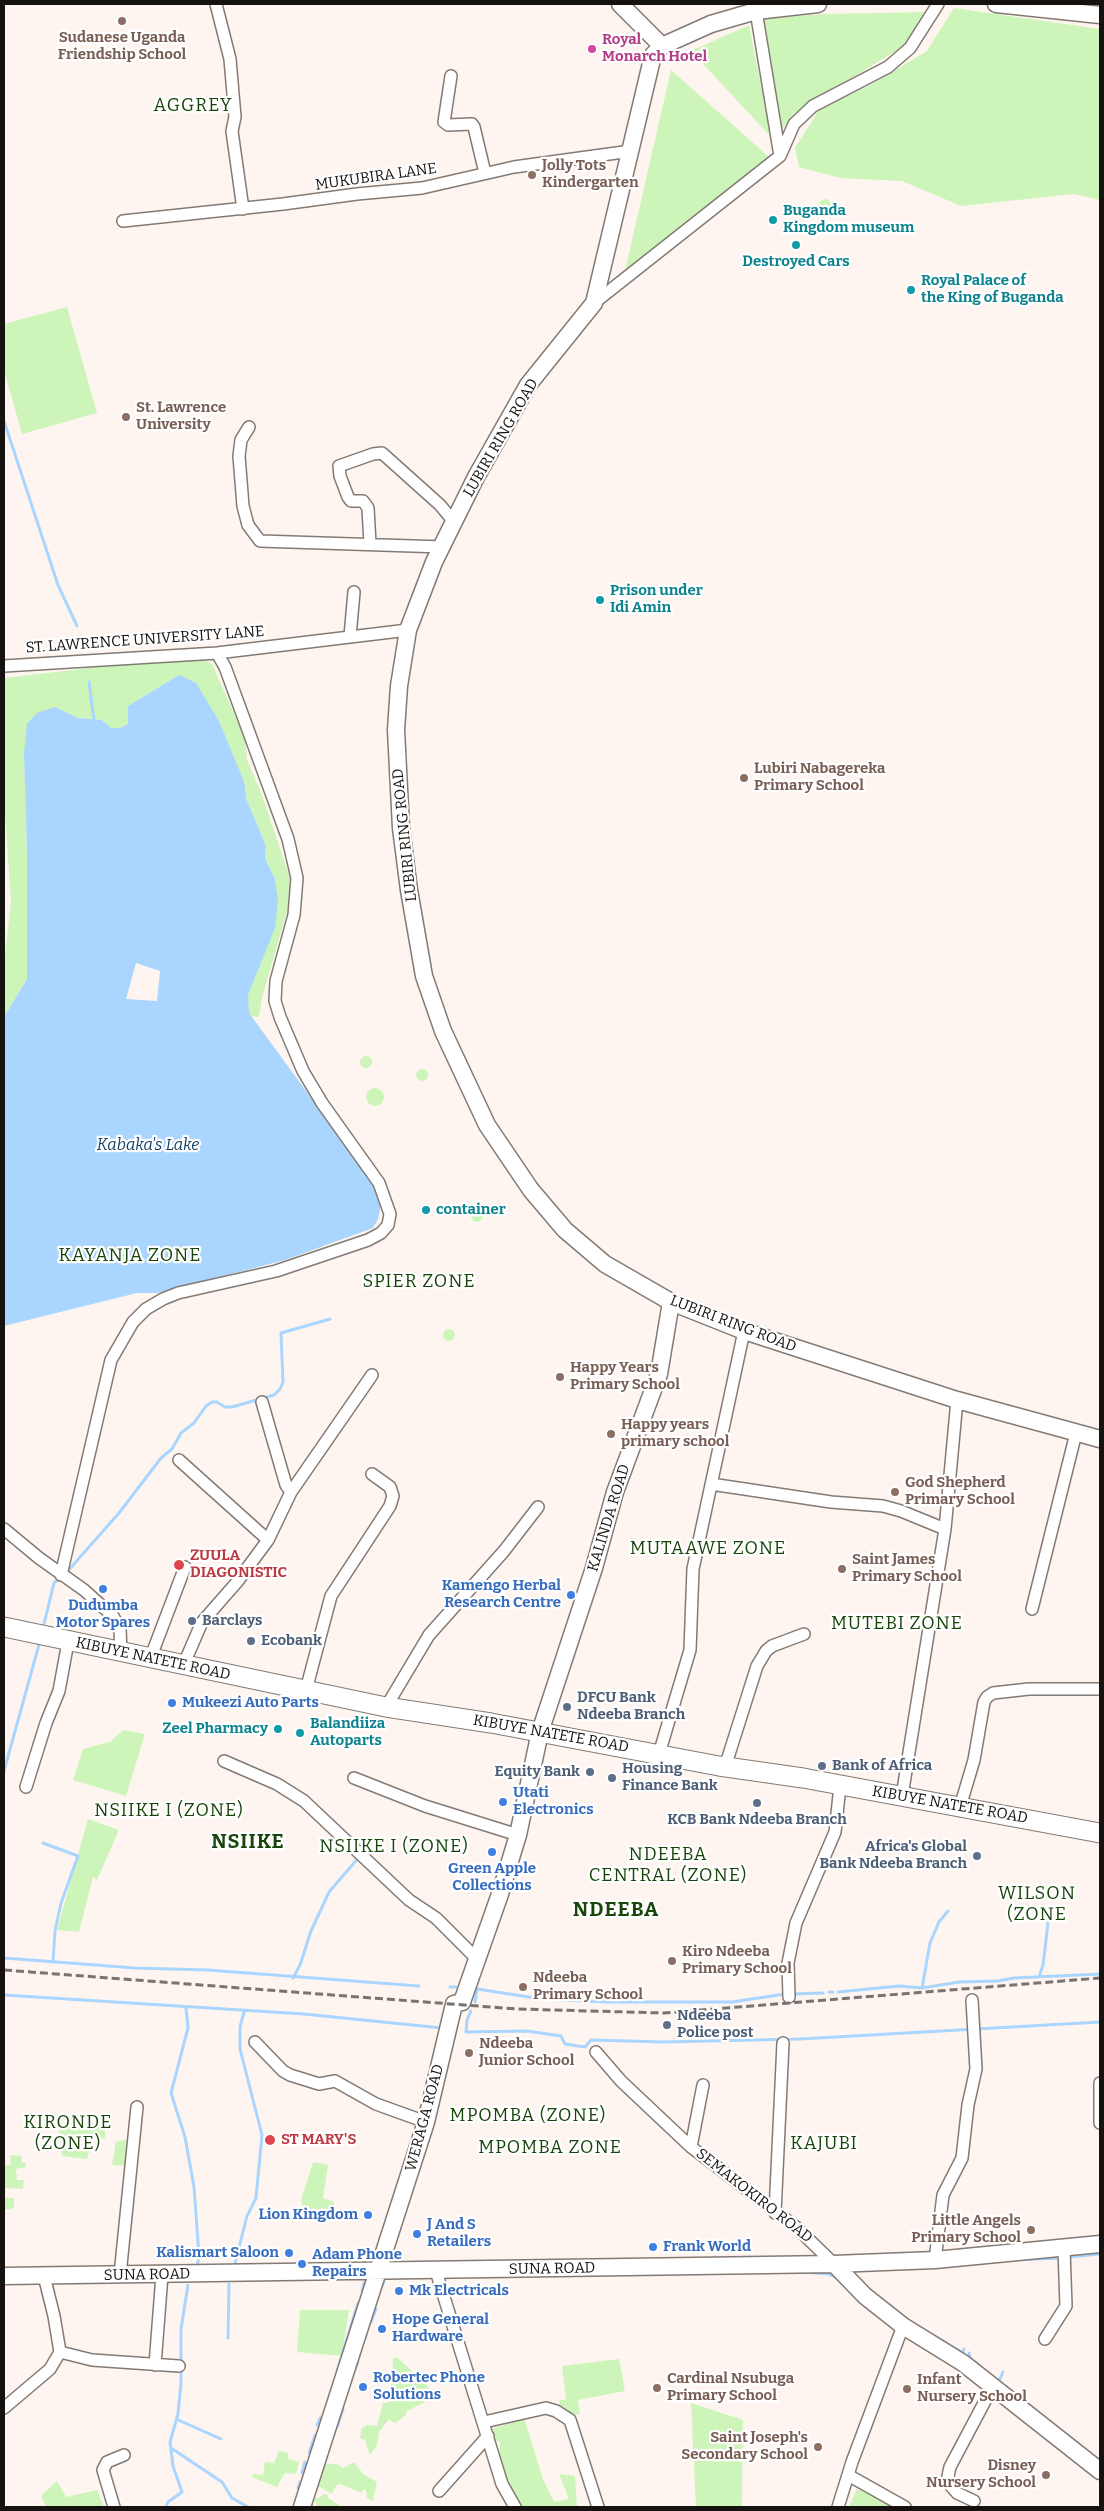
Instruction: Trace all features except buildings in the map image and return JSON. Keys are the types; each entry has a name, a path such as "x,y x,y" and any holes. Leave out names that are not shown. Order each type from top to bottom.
{"main road":[{"name":"KIBUYE NATETE ROAD","path":"4,1627 120,1653 386,1707 540,1732 725,1767 803,1778 1100,1833"}],"street":[{"path":"216,4 230,59 235,117 232,131 243,209"},
{"path":"620,4 662,46 711,24 756,11 818,4"},
{"path":"996,4 1100,15"},
{"path":"594,302 780,156 794,124 813,106 888,67 910,48 935,7"},
{"path":"756,11 780,156"},
{"name":"LUBIRI RING ROAD","path":"662,46 653,55 594,302 528,385 476,477 455,523 434,562 408,630 399,686 396,730 401,828 409,890 424,976 443,1031 487,1125 531,1190 565,1230 605,1264 671,1302 744,1331 957,1400 1100,1439"},
{"path":"451,76 444,122 448,125 472,124 474,126 485,173"},
{"name":"MUKUBIRA LANE","path":"123,221 422,188 485,173 630,150"},
{"path":"249,427 241,440 239,456 243,506 248,525 260,541 443,547"},
{"path":"370,544 368,508 363,501 351,501 340,476 339,466 373,454 382,453 440,505 455,523"},
{"path":"350,636 354,592"},
{"name":"ST. LAWRENCE UNIVERSITY LANE","path":"4,666 218,653 408,630"},
{"path":"61,1574 111,1360 133,1322 146,1309 162,1299 178,1293 276,1271 368,1240 380,1233 388,1225 390,1214 379,1182 322,1103 303,1071 275,1001 276,981 294,915 297,878 288,839 225,667 218,653"},
{"name":"KALINDA ROAD","path":"540,1732 594,1568 615,1492 659,1374 671,1302"},
{"path":"658,1754 690,1650 693,1568 744,1331"},
{"path":"183,1666 202,1622 237,1582 268,1540 291,1492 372,1375"},
{"path":"902,1796 945,1529 957,1400"},
{"path":"262,1402 286,1485 291,1492"},
{"path":"1032,1609 1045,1552 1062,1498 1076,1433"},
{"path":"179,1460 268,1540"},
{"path":"306,1690 331,1596 390,1506 393,1496 390,1487 372,1474"},
{"path":"711,1484 831,1502 883,1506 902,1511 945,1529"},
{"path":"386,1707 429,1635 504,1551 538,1507"},
{"path":"4,1529 84,1590 113,1616 120,1629 120,1653"},
{"path":"150,1659 185,1567"},
{"path":"725,1767 758,1666 766,1651 772,1646 804,1634"},
{"path":"26,1787 46,1722 59,1692 68,1642"},
{"path":"960,1807 974,1760 984,1702 987,1697 993,1693 1028,1689 1100,1689"},
{"name":"WERAGA ROAD","path":"302,2507 426,2122 454,2004 462,2002 518,1836 540,1732"},
{"path":"224,1761 277,1784 304,1801 359,1850 409,1900 436,1918 477,1959"},
{"path":"354,1778 425,1806 518,1836"},
{"path":"789,1994 788,1963 796,1923 835,1832 840,1786"},
{"path":"936,2260 943,2195 962,2158 968,2105 976,2069 972,2000"},
{"path":"255,2042 283,2071 290,2075 319,2084 335,2081 376,2104 426,2122"},
{"path":"775,2213 783,2042"},
{"path":"596,2052 621,2081 691,2147"},
{"path":"1100,2083 1100,2123"},
{"name":"SEMAKOKIRO ROAD","path":"703,2085 691,2147 810,2239 865,2296 904,2326 963,2363 1100,2471"},
{"path":"120,2275 137,2107"},
{"name":"SUNA ROAD","path":"4,2276 834,2264 936,2260 1100,2244"},
{"path":"1045,2339 1066,2306 1064,2249"},
{"path":"436,2271 502,2484 515,2507"},
{"path":"155,2365 162,2275"},
{"path":"4,2408 50,2369 60,2352 54,2316 44,2276"},
{"path":"838,2507 848,2475 904,2326"},
{"path":"60,2352 92,2360 180,2366"},
{"path":"974,2502 957,2493 950,2485 948,2476 950,2467 993,2386"},
{"path":"484,2422 546,2408 556,2411 570,2420 598,2507"},
{"path":"439,2491 488,2436"},
{"path":"114,2507 103,2470 107,2462 124,2455"},
{"path":"848,2475 905,2507"}],"green space":[{"path":"954,8 1100,29 1100,200 1074,194 961,206 902,181 840,178 799,167 795,148 819,110 872,84 927,51"},
{"path":"927,12 915,34 899,49 794,113 782,129 762,21 770,18 824,14"},
{"path":"749,25 771,137 691,51"},
{"path":"671,70 769,157 624,275"},
{"path":"823,199 827,199 831,205 827,211 823,211 819,207 819,203"},
{"path":"67,307 97,413 22,434 4,370 4,324"},
{"path":"203,659 212,664 245,738 247,760 262,795 290,878 288,908 262,998 259,1017 240,1016 275,879 265,858 266,846 246,798 245,783 179,675 128,706 128,724 120,728 111,728 102,720 78,718 55,707 24,754 27,852 27,979 4,1017 4,964 11,902 4,798 4,678 124,664"},
{"path":"364,1056 368,1056 372,1062 368,1068 364,1068 360,1064 360,1060"},
{"path":"420,1069 424,1069 428,1075 424,1081 420,1081 416,1077 416,1073"},
{"path":"375,1088 381,1091 384,1097 381,1103 375,1106 369,1103 366,1097 369,1091"},
{"path":"479,1210 482,1211 482,1221 475,1222 472,1221 471,1214 472,1211"},
{"path":"447,1329 451,1329 455,1335 451,1341 447,1341 443,1337 443,1333"},
{"path":"123,1730 145,1734 126,1796 73,1780 83,1749 110,1742"},
{"path":"88,1819 119,1830 97,1880 93,1877 79,1932 57,1930"},
{"path":"68,2121 79,2127 85,2127 91,2122 105,2128 105,2138 78,2140 78,2148 90,2148 87,2159 62,2156 59,2128 66,2127"},
{"path":"128,2140 126,2166 112,2165 116,2141"},
{"path":"10,2155 22,2156 21,2162 26,2163 26,2167 16,2169 17,2180 24,2180 23,2189 4,2188 5,2165 11,2165"},
{"path":"313,2162 328,2165 323,2198 334,2202 334,2208 305,2215 301,2200"},
{"path":"4,2198 14,2198 14,2208 4,2210"},
{"path":"300,2310 349,2310 342,2356 297,2352"},
{"path":"397,2357 414,2373 418,2368 429,2389 429,2400 407,2411 406,2415 395,2423 389,2419 379,2432 377,2445 370,2455 365,2440 360,2438 362,2428 367,2425 377,2426 383,2403 387,2403 390,2399 393,2359"},
{"path":"619,2359 625,2391 578,2400 580,2414 562,2416 559,2400 566,2400 562,2366"},
{"path":"691,2403 743,2420 742,2507 696,2507"},
{"path":"524,2418 543,2479 554,2502 569,2499 559,2474 575,2476 577,2507 520,2507 508,2488 495,2450 500,2449 500,2442 493,2439 492,2429"},
{"path":"279,2451 289,2453 287,2458 299,2462 296,2474 285,2473 277,2487 252,2477 253,2474 263,2475 265,2462 274,2463"},
{"path":"354,2462 363,2474 377,2482 373,2501 367,2498 366,2490 363,2489 362,2493 340,2484 336,2486 332,2494 318,2486 316,2474 319,2464 337,2464 343,2468"},
{"path":"57,2481 66,2497 97,2490 104,2507 46,2507 41,2496"},
{"path":"857,2489 900,2507 849,2507"},
{"path":"324,2494 328,2495 328,2498 342,2507 318,2507 313,2498 318,2498"}],"water":[{"name":"Kabaka's Lake","path":"179,675 196,683 219,721 245,784 246,798 266,846 265,858 275,879 278,901 275,928 248,995 249,1013 383,1196 378,1219 373,1228 285,1260 158,1293 137,1293 4,1326 4,1017 27,979 27,852 24,754 27,724 37,713 55,707 78,718 102,720 111,728 120,728 128,724 128,706","holes":["136,963 160,971 157,1001 126,999"]}],"waterway":[{"path":"4,421 58,585 77,626"},
{"path":"89,682 94,720"},
{"path":"66,1573 119,1513 161,1458 172,1449 181,1433 194,1423 206,1406 212,1402 217,1402 225,1407 232,1407 274,1395 280,1389 283,1382 281,1333 330,1319"},
{"path":"43,1628 54,1583 60,1578"},
{"path":"4,1771 40,1641"},
{"path":"43,1843 78,1856 61,1903 55,1931 53,1962"},
{"path":"293,1978 300,1965 311,1931 329,1892 360,1856"},
{"path":"922,1988 930,1943 939,1922 948,1911"},
{"path":"1039,1977 1043,1965 1048,1923"},
{"path":"4,1958 135,1968 208,1970 419,1986"},
{"path":"838,1992 899,1986 922,1988 959,1982 998,1981 1014,1978 1100,1974"},
{"path":"450,1987 456,1987"},
{"path":"475,2002 477,1989 542,1999 608,2002 732,2002 785,1994"},
{"path":"791,1994 823,1993"},
{"path":"4,1995 304,2014 442,2028"},
{"path":"186,2008 188,2028 171,2093 185,2137 194,2187 199,2256 197,2267"},
{"path":"471,2011 467,2020 466,2032 527,2031 561,2036 565,2044 585,2047 591,2040 663,2042 800,2039 1100,2022"},
{"path":"234,2267 247,2216 256,2198 262,2135 240,2049 240,2027 244,2012"},
{"path":"390,2264 392,2252"},
{"path":"1070,2257 1100,2254"},
{"path":"1013,2260 1061,2258"},
{"path":"801,2272 828,2274 837,2278"},
{"path":"382,2286 385,2277"},
{"path":"362,2291 364,2283"},
{"path":"228,2338 229,2284"},
{"path":"166,2507 168,2502 182,2492 173,2466 170,2442 178,2414 181,2383 181,2329 188,2285"},
{"path":"337,2372 358,2303"},
{"path":"371,2322 376,2309"},
{"path":"931,2334 963,2353 964,2349"},
{"path":"361,2350 362,2346"},
{"path":"969,2353 970,2359 977,2363"},
{"path":"355,2369 358,2362"},
{"path":"997,2380 1000,2379 1003,2372"},
{"path":"337,2427 343,2409"},
{"path":"317,2425 320,2418"},
{"path":"176,2419 221,2439"},
{"path":"309,2453 315,2435"},
{"path":"171,2448 222,2482 232,2498 248,2507"},
{"path":"302,2473 305,2462"},
{"path":"298,2488 300,2482"}],"railway":[{"path":"4,1970 517,2009 664,2013 1100,1978"}],"place":[{"name":"Sudanese Uganda Friendship School","path":"122,21"},
{"name":"Royal Monarch Hotel","path":"592,49"},
{"name":"Jolly Tots Kindergarten","path":"532,175"},
{"name":"Buganda Kingdom museum","path":"773,220"},
{"name":"Destroyed Cars","path":"796,245"},
{"name":"Royal Palace of the King of Buganda","path":"911,290"},
{"name":"St. Lawrence University","path":"126,417"},
{"name":"Prison under Idi Amin","path":"600,600"},
{"name":"Lubiri Nabagereka Primary School","path":"744,778"},
{"name":"container","path":"426,1210"},
{"name":"Happy Years Primary School","path":"560,1377"},
{"name":"Happy years primary school","path":"611,1434"},
{"name":"God Shepherd Primary School","path":"895,1492"},
{"name":"ZUULA DIAGONISTIC","path":"179,1565"},
{"name":"Saint James Primary School","path":"842,1569"},
{"name":"Dudumba Motor Spares","path":"103,1589"},
{"name":"Kamengo Herbal Research Centre","path":"571,1595"},
{"name":"Barclays","path":"192,1621"},
{"name":"Ecobank","path":"251,1641"},
{"name":"Mukeezi Auto Parts","path":"172,1703"},
{"name":"DFCU Bank Ndeeba Branch","path":"567,1707"},
{"name":"Zeel Pharmacy","path":"278,1729"},
{"name":"Balandiiza Autoparts","path":"300,1733"},
{"name":"Bank of Africa","path":"822,1766"},
{"name":"Equity Bank","path":"590,1772"},
{"name":"Housing Finance Bank","path":"612,1778"},
{"name":"Utati Electronics","path":"503,1802"},
{"name":"KCB Bank Ndeeba Branch","path":"757,1803"},
{"name":"Green Apple Collections","path":"492,1852"},
{"name":"Africa's Global Bank Ndeeba Branch","path":"977,1856"},
{"name":"Kiro Ndeeba Primary School","path":"672,1961"},
{"name":"Ndeeba Primary School","path":"523,1987"},
{"name":"Ndeeba Police post","path":"667,2025"},
{"name":"Ndeeba Junior School","path":"469,2053"},
{"name":"ST MARY'S","path":"270,2140"},
{"name":"Lion Kingdom","path":"368,2215"},
{"name":"Little Angels Primary School","path":"1031,2230"},
{"name":"J And S Retailers","path":"417,2234"},
{"name":"Frank World","path":"653,2247"},
{"name":"Kalismart Saloon","path":"289,2253"},
{"name":"Adam Phone Repairs","path":"302,2264"},
{"name":"Mk Electricals","path":"399,2291"},
{"name":"Hope General Hardware","path":"382,2329"},
{"name":"Robertec Phone Solutions","path":"363,2387"},
{"name":"Cardinal Nsubuga Primary School","path":"657,2388"},
{"name":"Infant Nursery School","path":"907,2389"},
{"name":"Saint Joseph's Secondary School","path":"818,2447"},
{"name":"Disney Nursery School","path":"1046,2475"}],"district":[{"name":"AGGREY","path":"193,106"},
{"name":"KAYANJA ZONE","path":"130,1256"},
{"name":"SPIER ZONE","path":"419,1282"},
{"name":"MUTAAWE ZONE","path":"708,1549"},
{"name":"MUTEBI ZONE","path":"897,1624"},
{"name":"NSIIKE I (ZONE)","path":"169,1811"},
{"name":"NSIIKE","path":"248,1842"},
{"name":"NSIIKE I (ZONE)","path":"394,1847"},
{"name":"NDEEBA CENTRAL (ZONE)","path":"668,1865"},
{"name":"WILSON (ZONE","path":"1037,1904"},
{"name":"NDEEBA","path":"616,1910"},
{"name":"MPOMBA (ZONE)","path":"528,2116"},
{"name":"KIRONDE (ZONE)","path":"68,2133"},
{"name":"KAJUBI","path":"824,2144"},
{"name":"MPOMBA ZONE","path":"550,2148"}]}
